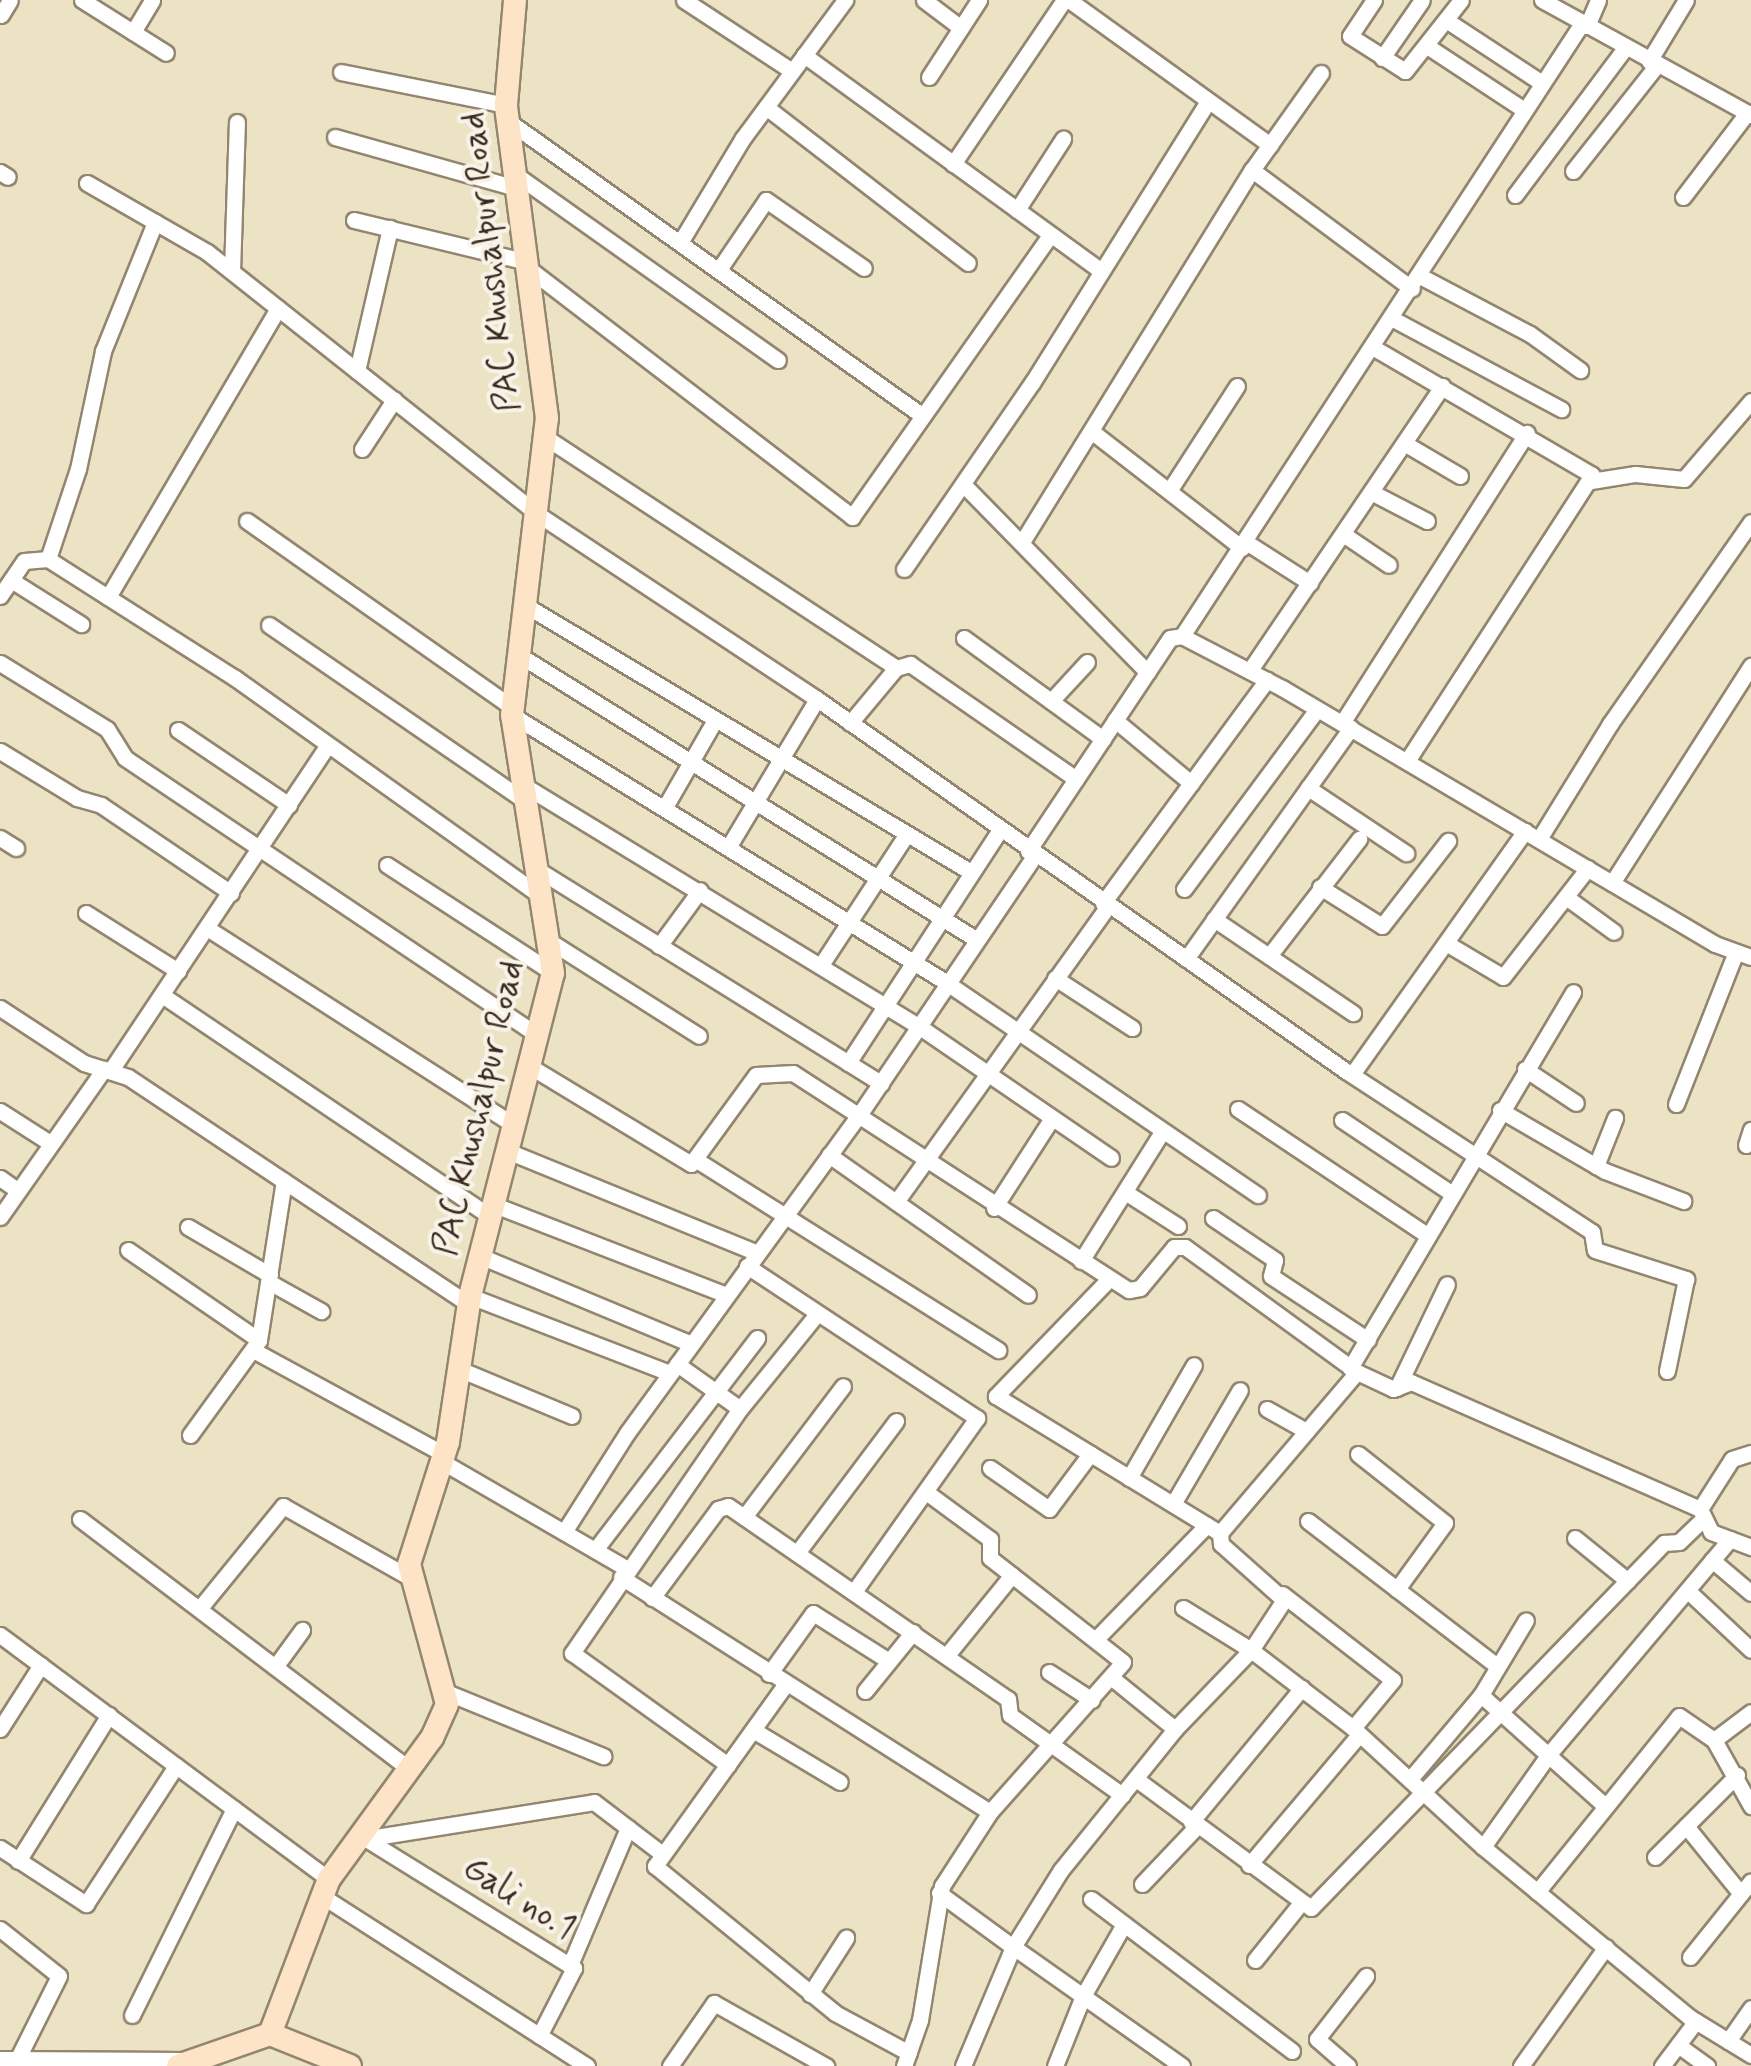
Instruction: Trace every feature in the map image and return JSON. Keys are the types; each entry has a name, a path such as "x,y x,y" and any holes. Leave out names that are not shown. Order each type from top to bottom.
{"main road":[{"name":"PAC Khushalpur Road","path":"446,1692 411,1578 413,1546 443,1457 480,1256 526,1064 553,973 546,899 512,711 545,437 507,113 515,0"},
{"path":"270,2034 326,1888 432,1738 446,1692"},
{"path":"182,2063 270,2034 350,2066"}],"street":[{"path":"1,16 10,0"},
{"path":"82,0 166,52"},
{"path":"133,32 152,0"},
{"path":"684,0 792,71"},
{"path":"928,77 979,0"},
{"path":"953,164 1066,0 1270,145"},
{"path":"1374,0 1350,36 1406,71 1461,0"},
{"path":"1382,58 1422,0"},
{"path":"1542,0 1749,114 1683,197"},
{"path":"1182,636 1393,319 1598,0"},
{"path":"1573,172 1653,63 1686,0"},
{"path":"682,241 766,107 841,1"},
{"path":"934,3 960,28"},
{"path":"1446,20 1542,84"},
{"path":"1426,46 1524,110"},
{"path":"1514,195 1624,48"},
{"path":"804,55 1100,270"},
{"path":"341,72 507,113 920,414"},
{"path":"1022,542 1095,434 1252,170 1321,74"},
{"path":"904,568 964,485 1208,101"},
{"path":"766,107 968,263"},
{"path":"232,271 237,122"},
{"path":"335,137 516,181 778,360"},
{"path":"1016,210 1063,139"},
{"path":"1252,170 1421,275 1530,334 1580,370"},
{"path":"87,183 232,271 536,513 817,699 1031,853 1592,1232 1595,1250 1686,1280 1688,1292 1667,1371"},
{"path":"720,268 766,200 864,268"},
{"path":"354,220 527,265 847,517 856,514 920,414 1050,235"},
{"path":"48,558 78,470 103,352 155,222"},
{"path":"357,371 390,228"},
{"path":"108,597 278,308"},
{"path":"1393,319 1560,409"},
{"path":"1374,348 1584,465 1591,481"},
{"path":"1170,491 1237,386"},
{"path":"1250,670 1442,386"},
{"path":"362,448 394,400"},
{"path":"1407,761 1591,481 1634,474 1684,480 1751,401"},
{"path":"1186,959 1308,788 1527,433"},
{"path":"1095,434 1244,545 1310,583"},
{"path":"545,437 896,668 917,668 1076,779"},
{"path":"1404,443 1460,476"},
{"path":"964,485 1148,672"},
{"path":"1371,492 1426,522"},
{"path":"247,521 512,711 944,981 1258,1195"},
{"path":"1353,1073 1446,943 1532,835 1751,522"},
{"path":"1343,534 1389,566"},
{"path":"81,624 5,585 30,557 48,558 236,678 326,748 546,899"},
{"path":"525,604 971,872"},
{"path":"269,626 526,794 700,890 821,964 1111,1158"},
{"path":"564,1532 673,1368 881,1083 1170,638 1182,636 1250,670 1612,884 1743,954 1676,1104"},
{"path":"964,638 1103,739"},
{"path":"519,655 974,938"},
{"path":"1051,702 1088,662"},
{"path":"0,663 107,729 125,758 535,1033"},
{"path":"1612,884 1751,666"},
{"path":"850,722 896,668"},
{"path":"896,1202 1267,680"},
{"path":"729,846 817,699"},
{"path":"1184,889 1317,708"},
{"path":"665,808 716,720"},
{"path":"1115,720 1191,783"},
{"path":"178,730 289,805"},
{"path":"0,1217 50,1143 178,972 326,748"},
{"path":"0,751 77,798 101,804 231,893"},
{"path":"1308,788 1406,852"},
{"path":"848,1063 1000,831"},
{"path":"821,964 906,835"},
{"path":"0,838 16,848"},
{"path":"1269,956 1360,839"},
{"path":"1320,888 1382,926 1448,841"},
{"path":"386,864 553,973"},
{"path":"1446,943 1503,977 1588,868"},
{"path":"540,871 881,1083"},
{"path":"658,946 700,890"},
{"path":"1566,897 1614,932"},
{"path":"86,913 178,972"},
{"path":"1214,919 1353,1013"},
{"path":"207,928 512,1124"},
{"path":"551,942 698,1036"},
{"path":"1055,978 1132,1028"},
{"path":"1096,1640 1214,1529 1306,1431 1354,1370 1473,1153 1573,992"},
{"path":"162,995 491,1210 726,1295"},
{"path":"0,1008 84,1063 108,1069 470,1300 673,1368 740,1409"},
{"path":"526,1064 685,1162 698,1162 786,1212 998,1350"},
{"path":"1526,1068 1576,1103"},
{"path":"698,1162 756,1076 768,1070 793,1073 994,1208 1110,1279 1135,1291 1174,1247 1186,1247 1354,1370 1397,1389"},
{"path":"1238,1110 1427,1235"},
{"path":"1500,1110 1596,1166 1683,1201"},
{"path":"0,1111 50,1143"},
{"path":"994,1208 1052,1118"},
{"path":"1596,1166 1615,1118"},
{"path":"1342,1120 1451,1192"},
{"path":"1081,1262 1162,1132"},
{"path":"505,1150 752,1260 817,1314 977,1418"},
{"path":"829,1154 1028,1295"},
{"path":"0,1178 17,1190"},
{"path":"190,1434 256,1345 284,1181"},
{"path":"1125,1192 1178,1226"},
{"path":"1213,1218 1274,1260 1271,1276 1368,1340"},
{"path":"188,1228 321,1311"},
{"path":"128,1250 256,1345 595,1550 652,1598 990,1812"},
{"path":"480,1256 691,1344"},
{"path":"854,1592 977,1418 1110,1279"},
{"path":"1397,1389 1448,1284"},
{"path":"728,1765 576,1660 574,1647 740,1409 817,1314"},
{"path":"595,1550 757,1338"},
{"path":"1130,1478 1194,1365"},
{"path":"459,1369 572,1416"},
{"path":"1397,1389 1411,1382 1701,1514 1711,1532 1751,1547"},
{"path":"744,1517 843,1386"},
{"path":"1173,1504 1240,1390"},
{"path":"996,1396 1214,1529 1221,1544 1393,1680 1249,1865"},
{"path":"1267,1409 1306,1431"},
{"path":"797,1553 896,1421"},
{"path":"1415,1784 1500,1710 1664,1542 1679,1542 1701,1514 1732,1459 1751,1453"},
{"path":"990,1468 1049,1509 1090,1454"},
{"path":"1358,1454 1446,1526 1397,1589"},
{"path":"785,1685 661,1854 658,1873 810,1994 906,2059 920,2020 939,1893 990,1812 1112,1678 1122,1662 988,1556 990,1539 926,1492"},
{"path":"199,1609 283,1506 411,1578"},
{"path":"652,1598 718,1508 728,1506 1008,1699 1010,1715 1122,1796"},
{"path":"80,1519 409,1769"},
{"path":"1308,1521 1496,1666"},
{"path":"1576,1538 1628,1582"},
{"path":"1482,1847 1550,1754 1730,1538"},
{"path":"1712,1560 1751,1593"},
{"path":"946,1655 1012,1575"},
{"path":"1688,1591 1751,1650"},
{"path":"963,2066 1013,1947 1061,1870 1176,1729 1250,1650 1284,1606 1282,1594"},
{"path":"1183,1608 1302,1688 1537,1892 1696,2021 1751,2055"},
{"path":"769,1674 813,1613 889,1661"},
{"path":"1136,1779 1300,1904 1316,1906 1481,1695 1526,1620"},
{"path":"274,1667 302,1630"},
{"path":"865,1691 913,1632"},
{"path":"0,1634 234,1808 326,1888 586,2066"},
{"path":"0,1729 41,1665"},
{"path":"1049,1672 1092,1700"},
{"path":"1112,1678 1176,1729"},
{"path":"1142,1884 1302,1688"},
{"path":"446,1692 603,1756"},
{"path":"1481,1695 1605,1806"},
{"path":"1714,1740 1751,1712"},
{"path":"18,1861 108,1715"},
{"path":"1537,1892 1673,1719 1685,1717 1714,1740 1751,1806"},
{"path":"753,1730 840,1782"},
{"path":"0,1848 78,1903 94,1900 176,1766"},
{"path":"1655,1858 1737,1776"},
{"path":"362,1840 585,1802 661,1854"},
{"path":"132,2015 234,1808"},
{"path":"1686,1826 1746,1888 1690,1958"},
{"path":"570,1965 628,1828"},
{"name":"Gali no.1","path":"362,1840 570,1965 576,1976 540,2036"},
{"path":"939,1893 1182,2066"},
{"path":"1091,1899 1292,2052"},
{"path":"1255,1960 1300,1904"},
{"path":"1056,2066 1084,1996 1124,1924"},
{"path":"0,1929 59,1976 10,2061 182,2063"},
{"path":"810,1994 846,1938"},
{"path":"1521,2066 1606,1948"},
{"path":"1348,2066 1317,2038 1366,1976"},
{"path":"670,2066 714,2003 826,2066"},
{"path":"1728,2041 1751,2008"},
{"path":"1662,2066 1696,2021"},
{"path":"1678,2045 1707,2066"}]}
